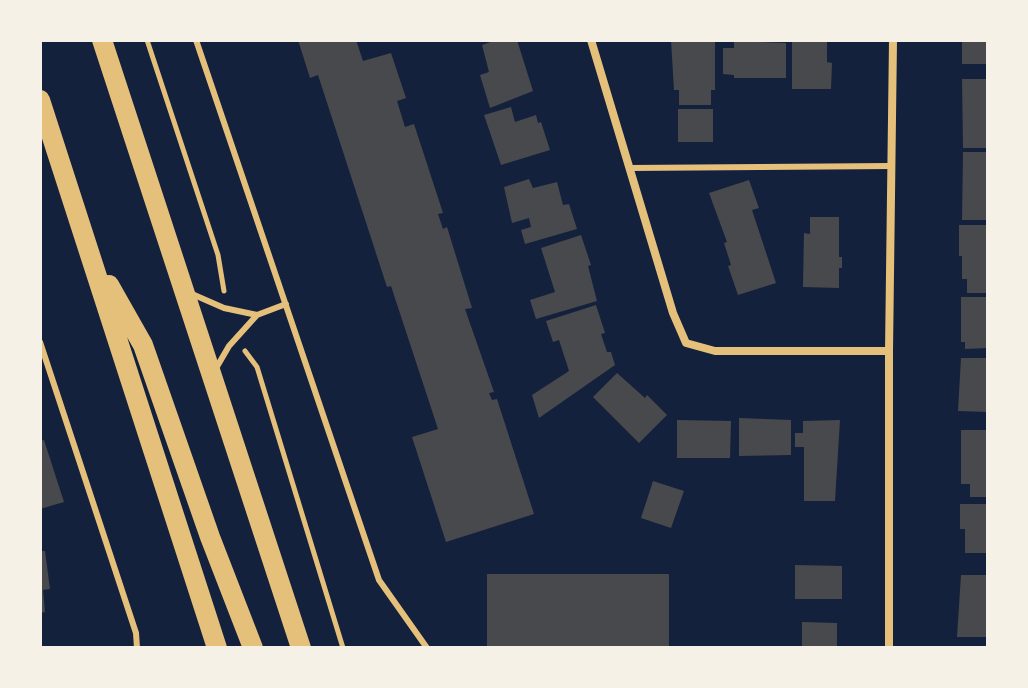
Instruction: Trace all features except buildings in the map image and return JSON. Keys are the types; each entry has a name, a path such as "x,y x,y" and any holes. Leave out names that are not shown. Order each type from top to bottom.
{"main road":[{"path":"102,40 301,648"},
{"path":"40,100 217,648"},
{"path":"87,247 143,345 210,537 253,648"}],"street":[{"path":"591,40 673,313 686,343 715,351 889,351"},
{"path":"889,648 893,40"}],"lane":[{"path":"196,40 379,580 427,648"},
{"path":"630,168 891,166"},
{"path":"183,290 224,308 257,315"},
{"path":"210,376 229,346 257,315 286,304"},
{"path":"40,342 136,633 137,648"}],"path":[{"path":"147,40 218,255 224,290"},
{"path":"241,345 257,367 343,648"}]}
